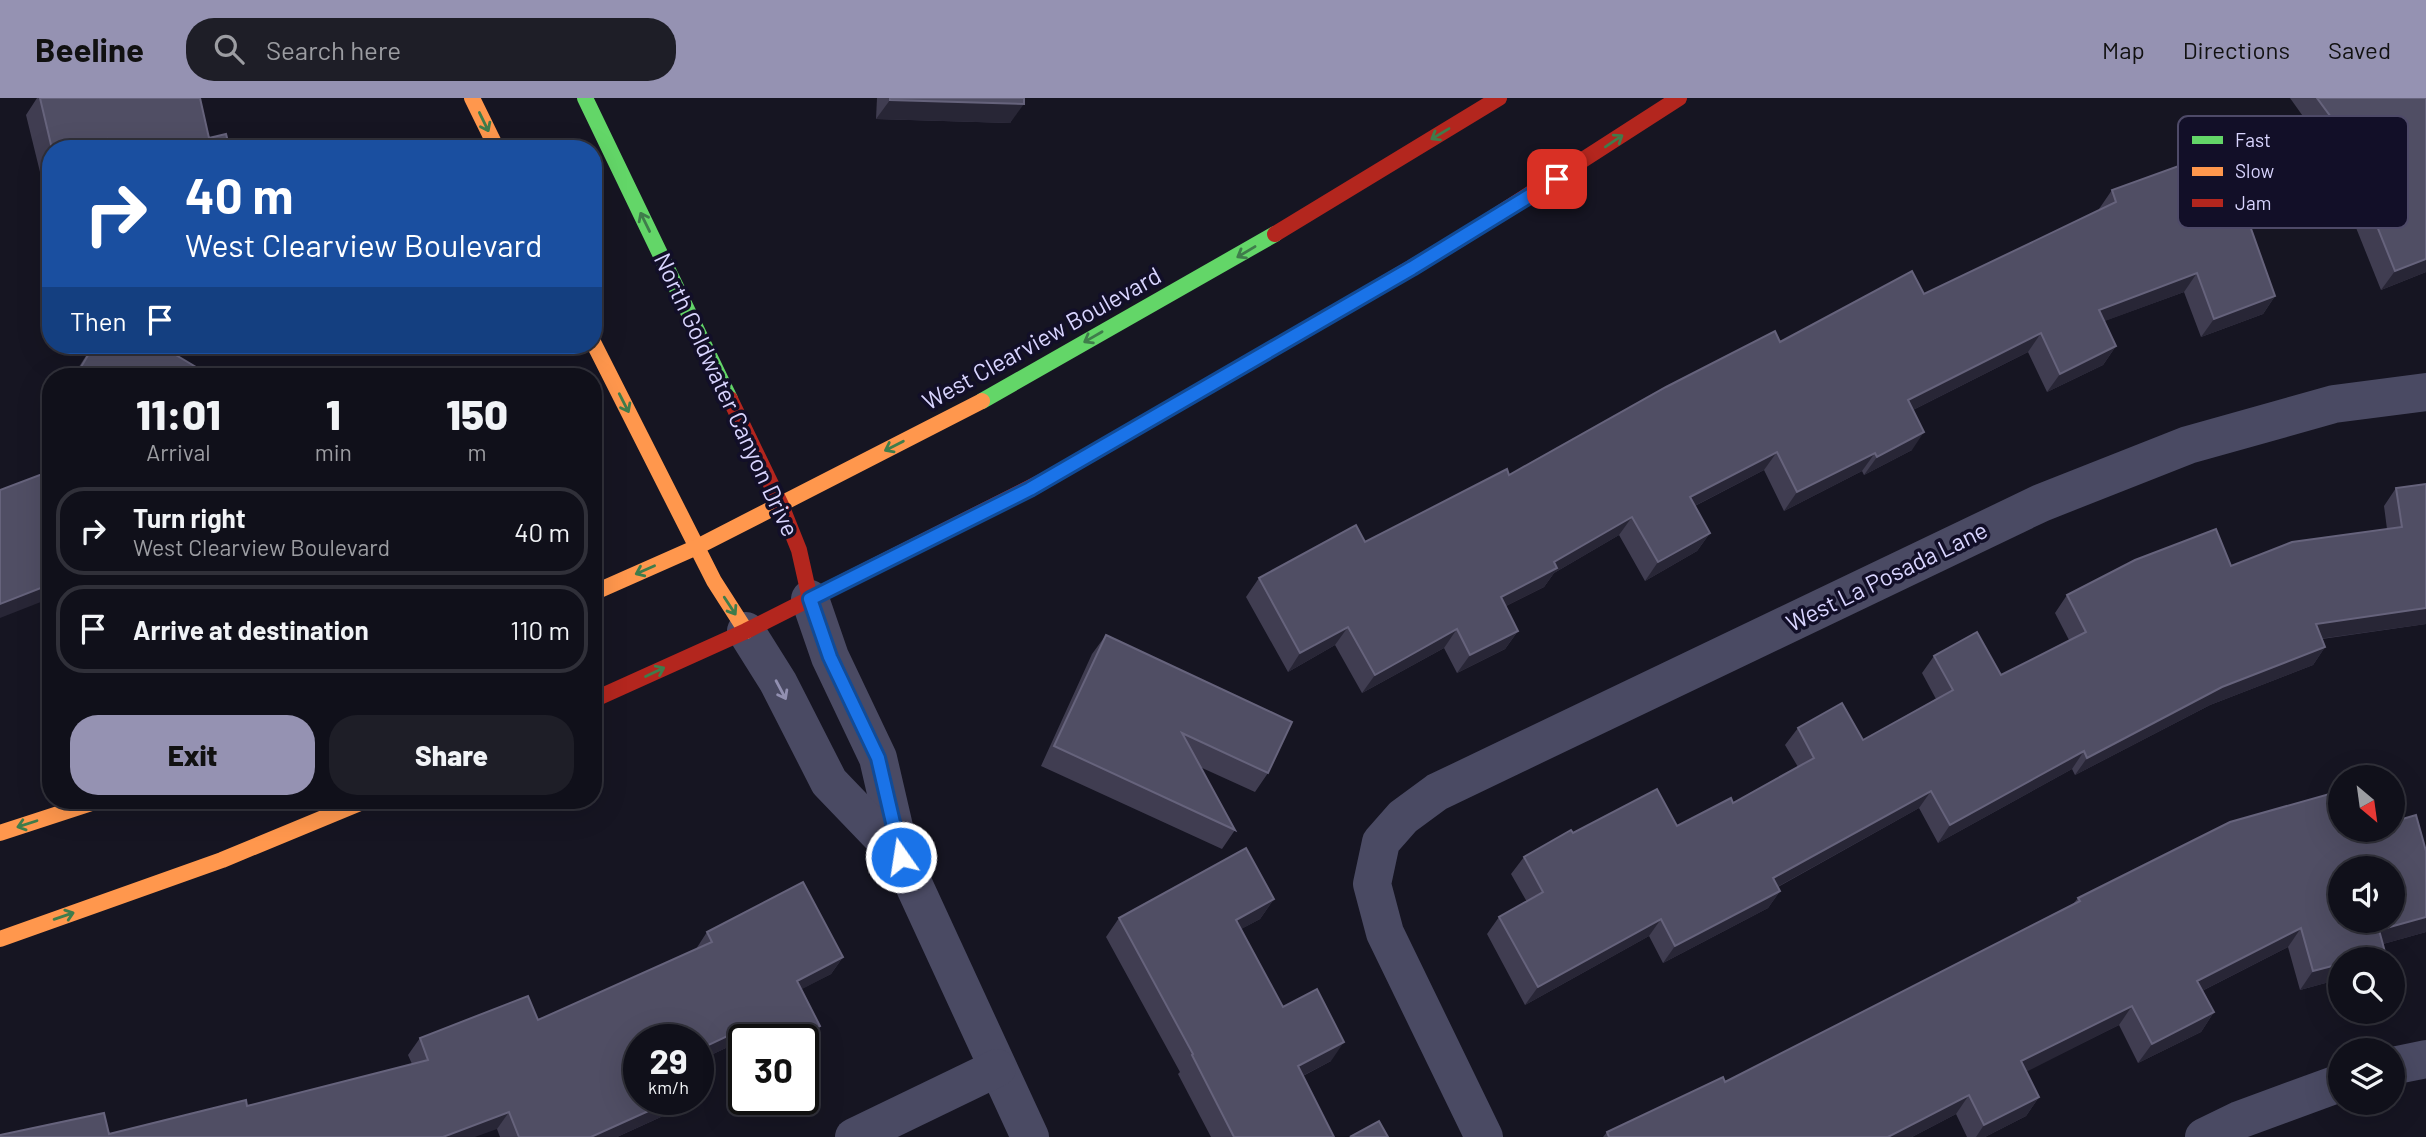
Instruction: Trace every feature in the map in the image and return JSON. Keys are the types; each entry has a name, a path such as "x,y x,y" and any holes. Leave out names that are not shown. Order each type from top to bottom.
{"street":[{"path":"472,98 492,140"},
{"name":"North Goldwater Canyon Drive","path":"585,98 781,505 799,550 810,599 830,657 878,758 901,857 1030,1137"},
{"name":"West Clearview Boulevard","path":"602,589 697,547 986,399 1240,256 1499,98"},
{"path":"602,696 747,631 1030,489 1184,402 1460,239 1679,98"},
{"name":"North Goldwater Canyon Drive","path":"599,354 713,581 778,682 830,782 901,857"},
{"name":"West La Posada Lane","path":"1483,1137 1385,933 1372,884 1381,842 1403,817 1437,792 2041,503 2202,441 2334,404 2426,392"},
{"path":"0,833 73,809"},
{"path":"0,939 222,860 345,809"},
{"path":"2405,1063 2426,1059"},
{"path":"854,1137 997,1068"},
{"path":"2204,1137 2239,1119 2328,1087"}],"building":[{"path":"40,98 200,98 209,138 226,134 228,140 107,139 50,140"},
{"path":"1024,98 1024,104 890,100"},
{"path":"2317,98 2426,98 2426,259 2395,271 2378,228 2408,228 2408,116 2330,116"},
{"path":"2178,166 2178,228 2251,228 2275,296 2214,319 2197,273 2099,310 2116,346 2060,374 2041,333 1908,400 1924,432 1877,457 1875,453 1797,492 1777,452 1690,497 1710,533 1658,562 1632,517 1554,562 1557,568 1501,597 1518,631 1470,655 1457,629 1375,675 1348,627 1300,653 1259,578 1356,525 1365,542 1507,469 1509,475 1666,387 1775,331 1780,342 1912,271 1924,294 2116,202 2112,190"},
{"path":"89,354 174,354 198,368 83,368"},
{"path":"42,474 42,588 0,604 0,490"},
{"path":"2426,484 2426,608 2316,624 2325,647 2222,687 2087,758 2084,751 1950,825 1931,791 1773,878 1780,891 1675,946 1661,919 1538,987 1499,917 1543,892 1524,857 1571,830 1573,833 1657,789 1677,826 1731,798 1733,803 1814,758 1798,728 1842,703 1863,740 1953,690 1934,656 1977,632 2001,675 2086,632 2067,595 2135,560 2216,529 2231,566 2292,542 2402,527 2396,488"},
{"path":"1106,635 1292,722 1268,773 1182,733 1235,830 1054,746"},
{"path":"2328,794 2328,842 2405,842 2405,818 2416,815 2426,851 2426,917 2405,923 2405,856 2328,856 2328,933 2380,933 2384,947 2328,947 2328,967 2313,971 2301,928 2197,981 2214,1012 2152,1044 2132,1006 2021,1061 2039,1097 1984,1125 1969,1095 1888,1137 1609,1137 1607,1132 1723,1077 1725,1082 2080,901 2078,898 2230,822"},
{"path":"1246,848 1274,899 1236,920 1283,1007 1317,989 1344,1042 1298,1066 1334,1137 1234,1137 1193,1054 1119,918"},
{"path":"803,882 843,957 797,981 819,1024 728,1024 728,1036 714,1042 714,1024 623,1024 623,1115 640,1115 591,1137 519,1137 509,1112 443,1137 0,1137 104,1113 109,1134 246,1100 247,1106 428,1060 420,1038 528,996 538,1020 712,942 707,932"},
{"path":"1379,1121 1388,1137 1350,1137"}],"traffic: fast":[{"path":"585,98 730,399"},
{"path":"982,401 1275,234"}],"traffic: slow":[{"path":"472,98 493,140"},
{"path":"1049,478 1360,298"},
{"path":"599,354 714,581 746,631"},
{"path":"602,589 697,547 982,401"},
{"path":"0,833 73,809"},
{"path":"0,939 222,860 345,809"}],"traffic: jam":[{"path":"1275,234 1499,98"},
{"path":"1360,298 1460,239 1679,98"},
{"path":"730,399 781,505 799,550 810,599"},
{"path":"602,696 746,631 1049,478"}],"route":[{"path":"901,857 878,758 830,657 810,599 1030,489 1412,268 1557,179"}]}
